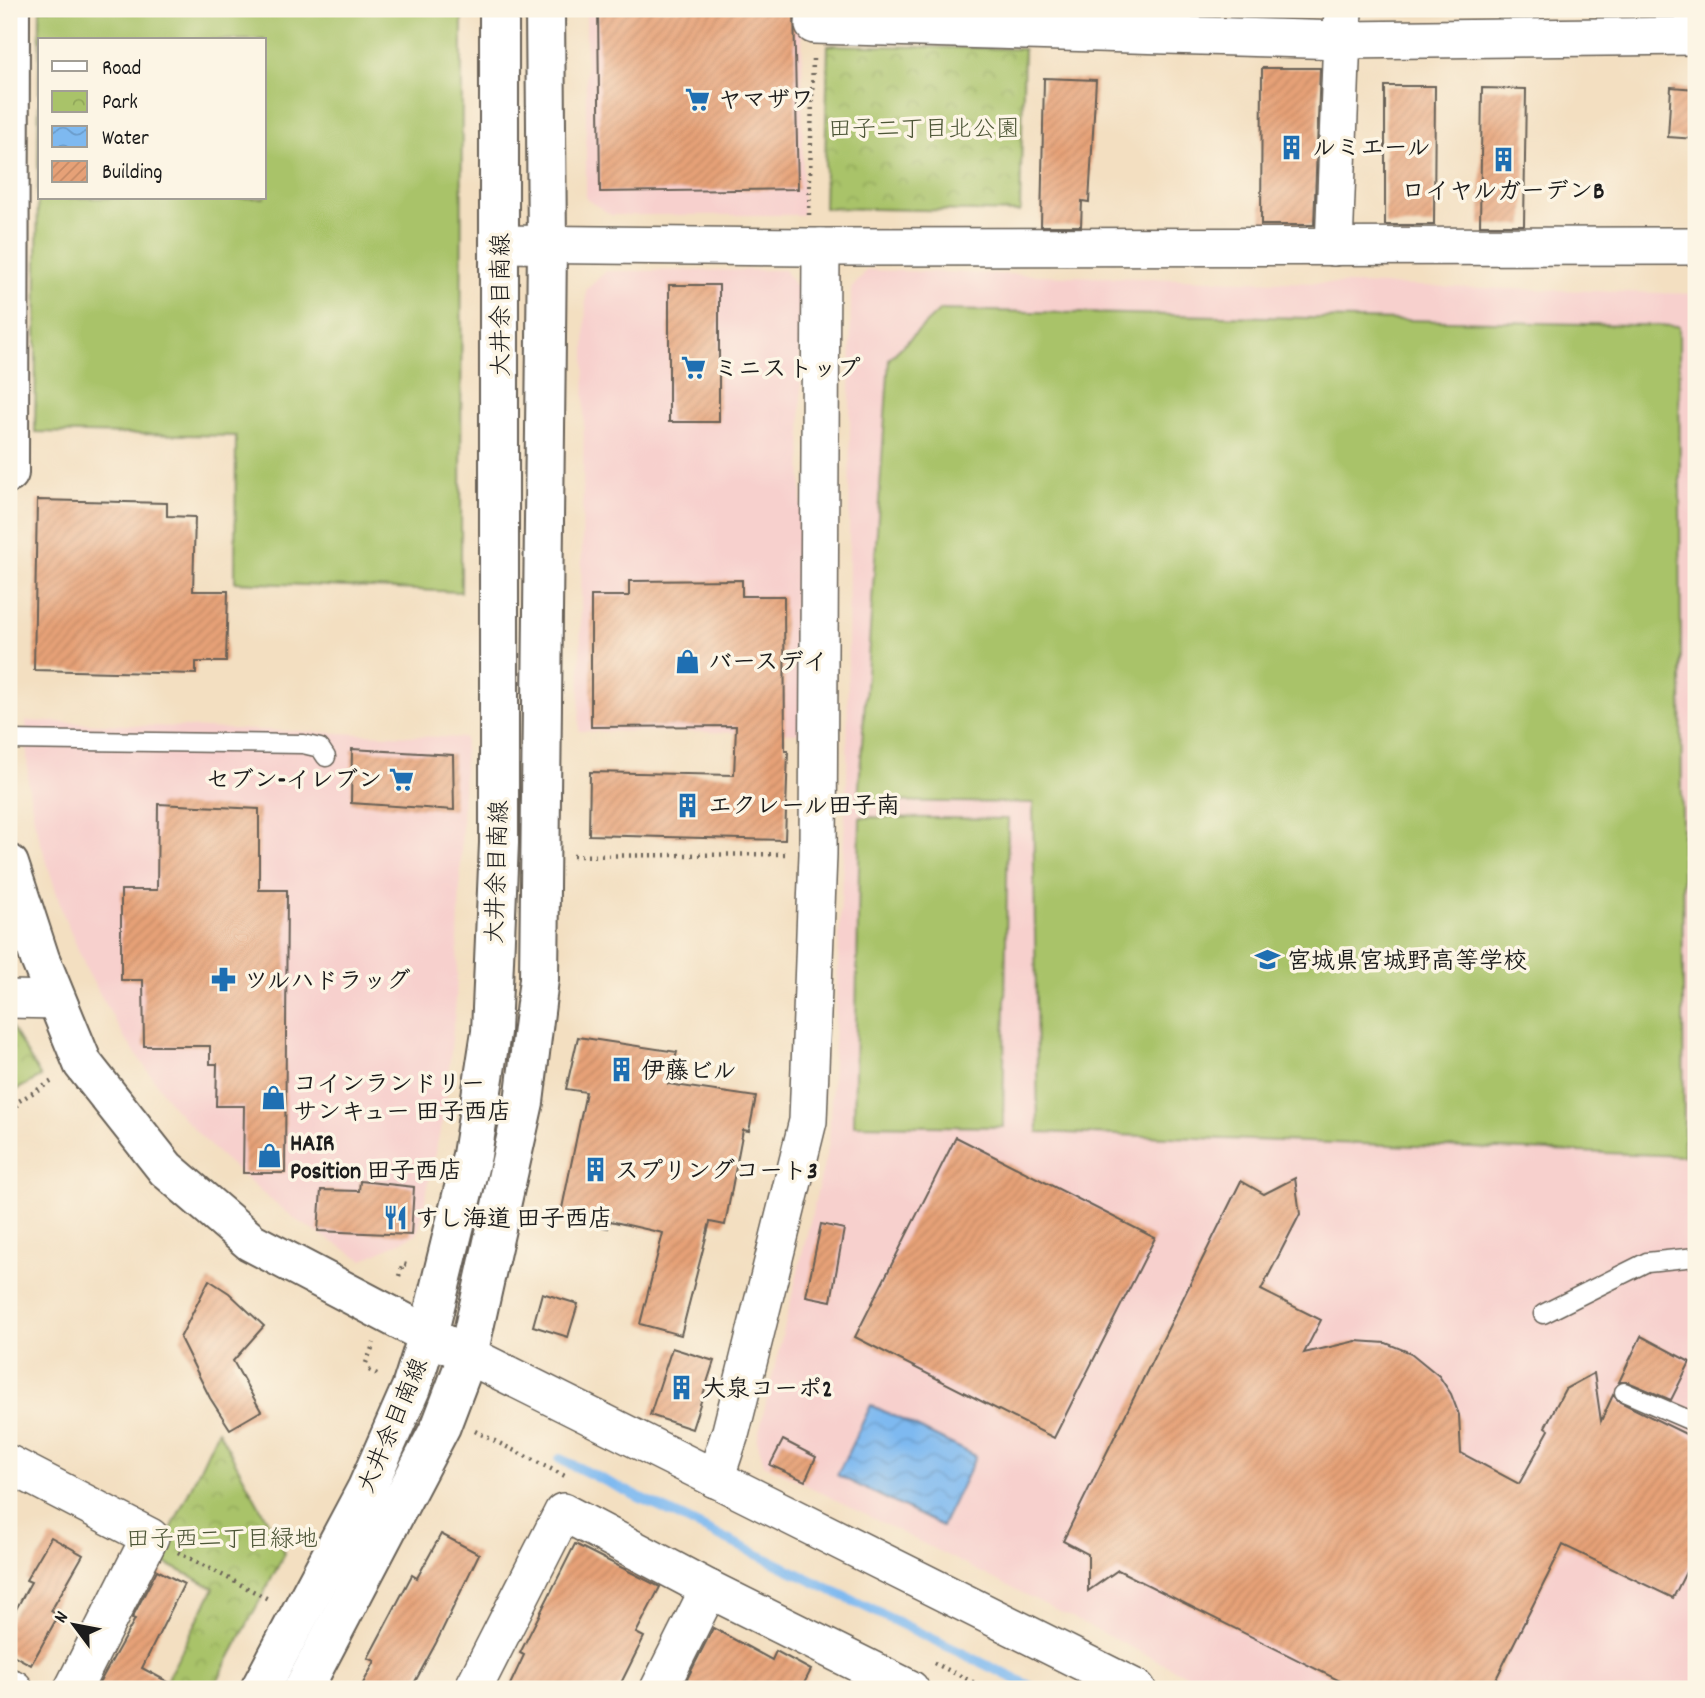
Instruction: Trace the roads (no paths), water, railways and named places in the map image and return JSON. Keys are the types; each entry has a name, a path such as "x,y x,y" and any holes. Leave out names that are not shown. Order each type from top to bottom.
{"street":[{"path":"9,473 10,9"},
{"name":"大井余目南線","path":"260,1689 367,1488 411,1388 428,1335 472,1155 491,1032 499,843 499,9"},
{"path":"303,1689 441,1426 468,1354 524,1102 539,979 547,246 545,9"},
{"path":"814,17 1343,24 1696,36"},
{"path":"1334,247 1343,24"},
{"path":"500,244 815,247 1696,246"},
{"path":"715,1479 731,1431 808,1121 818,854 815,247"},
{"path":"9,864 56,1000 83,1064 166,1169 251,1242 428,1335 1136,1689"},
{"path":"9,999 56,1000"},
{"path":"9,1464 150,1537 73,1689"},
{"path":"473,1689 563,1511 709,1589 910,1689"},
{"path":"659,1689 709,1589"},
{"path":"9,1687 14,1689"}],"lane":[{"path":"9,740 303,744 320,748 326,757"},
{"path":"1543,1314 1647,1262 1696,1257"},
{"path":"1624,1392 1696,1423"}],"water":[{"path":"871,1405 976,1456 942,1526 837,1475"}],"waterway":[{"path":"560,1459 1036,1689"}],"place":[{"name":"ヤマザワ","path":"698,99"},
{"name":"ルミエール","path":"1292,147"},
{"name":"ロイヤルガーデンB","path":"1503,159"},
{"name":"ミニストップ","path":"694,368"},
{"name":"バースデイ","path":"688,661"},
{"name":"セブン-イレブン","path":"402,779"},
{"name":"エクレール田子南","path":"688,805"},
{"name":"宮城県宮城野高等学校","path":"1267,960"},
{"name":"ツルハドラッグ","path":"224,980"},
{"name":"伊藤ビル","path":"621,1070"},
{"name":"コインランドリー サンキュー 田子西店","path":"273,1097"},
{"name":"HAIR Position 田子西店","path":"270,1156"},
{"name":"スプリングコート3","path":"595,1170"},
{"name":"すし海道 田子西店","path":"395,1218"},
{"name":"大泉コーポ2","path":"682,1388"}],"park label":[{"name":"田子二丁目北公園","path":"924,128"},
{"name":"田子西二丁目緑地","path":"222,1538"}]}
